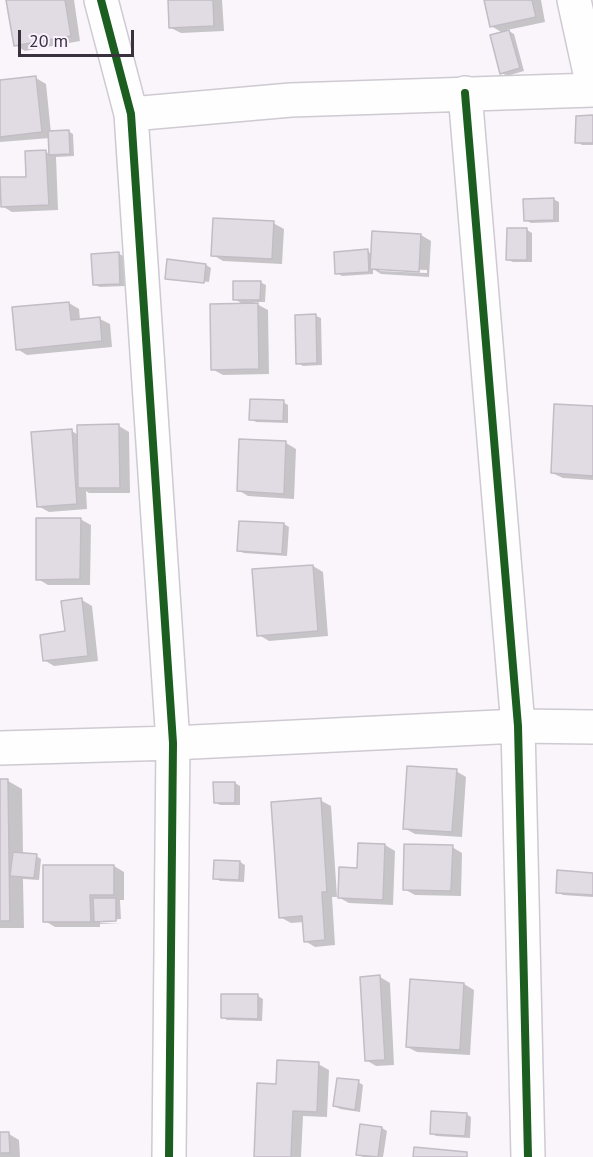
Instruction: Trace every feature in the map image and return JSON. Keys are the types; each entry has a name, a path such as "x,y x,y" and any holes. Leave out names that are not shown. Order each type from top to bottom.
{"street":[{"path":"101,0 131,114 173,743 169,1157"},
{"path":"131,114 291,100 593,88 574,0"},
{"path":"465,93 519,726 528,1157"},
{"path":"0,748 173,743 519,726 593,727"}],"building":[{"path":"6,0 65,0 71,36 14,46"},
{"path":"168,0 213,0 214,26 169,28"},
{"path":"484,0 532,0 536,17 490,27"},
{"path":"509,30 520,68 500,74 490,35"},
{"path":"36,76 42,132 0,137 0,80"},
{"path":"593,115 593,143 575,143 576,116"},
{"path":"69,130 70,154 49,155 48,131"},
{"path":"46,150 49,205 1,207 0,177 26,177 25,151"},
{"path":"554,198 554,220 524,221 523,199"},
{"path":"213,218 274,221 272,259 211,256"},
{"path":"507,228 527,228 527,260 506,260"},
{"path":"372,231 421,234 419,272 370,269"},
{"path":"368,249 369,272 335,274 334,252"},
{"path":"119,252 120,284 93,285 91,254"},
{"path":"167,259 206,264 204,283 165,279"},
{"path":"233,281 261,281 260,300 233,300"},
{"path":"69,302 71,320 100,317 102,341 16,350 12,307"},
{"path":"258,303 259,369 211,370 210,304"},
{"path":"316,314 317,363 296,364 295,315"},
{"path":"250,399 284,400 283,421 249,420"},
{"path":"554,404 593,406 593,476 551,473"},
{"path":"119,424 120,488 78,488 77,425"},
{"path":"72,429 77,504 37,507 31,432"},
{"path":"239,439 286,441 284,494 237,491"},
{"path":"36,518 81,518 80,579 36,580"},
{"path":"239,521 284,523 282,554 237,551"},
{"path":"313,565 318,631 257,636 252,569"},
{"path":"82,598 88,656 43,661 40,635 65,631 61,601"},
{"path":"407,766 457,769 452,832 403,829"},
{"path":"0,779 8,779 10,921 0,921"},
{"path":"213,782 235,782 235,803 214,803"},
{"path":"321,798 327,892 322,892 325,940 304,942 302,916 279,918 271,802"},
{"path":"358,843 385,844 383,900 338,898 339,867 357,868"},
{"path":"404,844 453,845 451,891 403,890"},
{"path":"13,852 37,854 34,878 10,876"},
{"path":"214,860 240,861 239,880 213,879"},
{"path":"43,865 114,865 114,895 90,895 91,922 43,922"},
{"path":"557,870 593,873 593,895 556,893"},
{"path":"93,898 116,898 116,921 94,922"},
{"path":"380,975 385,1060 365,1061 360,977"},
{"path":"410,979 464,983 460,1050 406,1047"},
{"path":"221,994 258,994 258,1019 221,1018"},
{"path":"277,1060 319,1062 317,1112 293,1111 291,1157 254,1157 257,1083 276,1084"},
{"path":"337,1078 359,1080 355,1110 333,1106"},
{"path":"431,1111 467,1113 465,1136 430,1134"},
{"path":"360,1124 382,1127 378,1157 356,1155"},
{"path":"0,1132 9,1132 10,1153 0,1153"},
{"path":"414,1147 467,1152 467,1157 413,1157"}],"cycle path":[{"path":"101,0 131,114 173,743 169,1157"},
{"path":"465,93 518,726 528,1157"}]}
